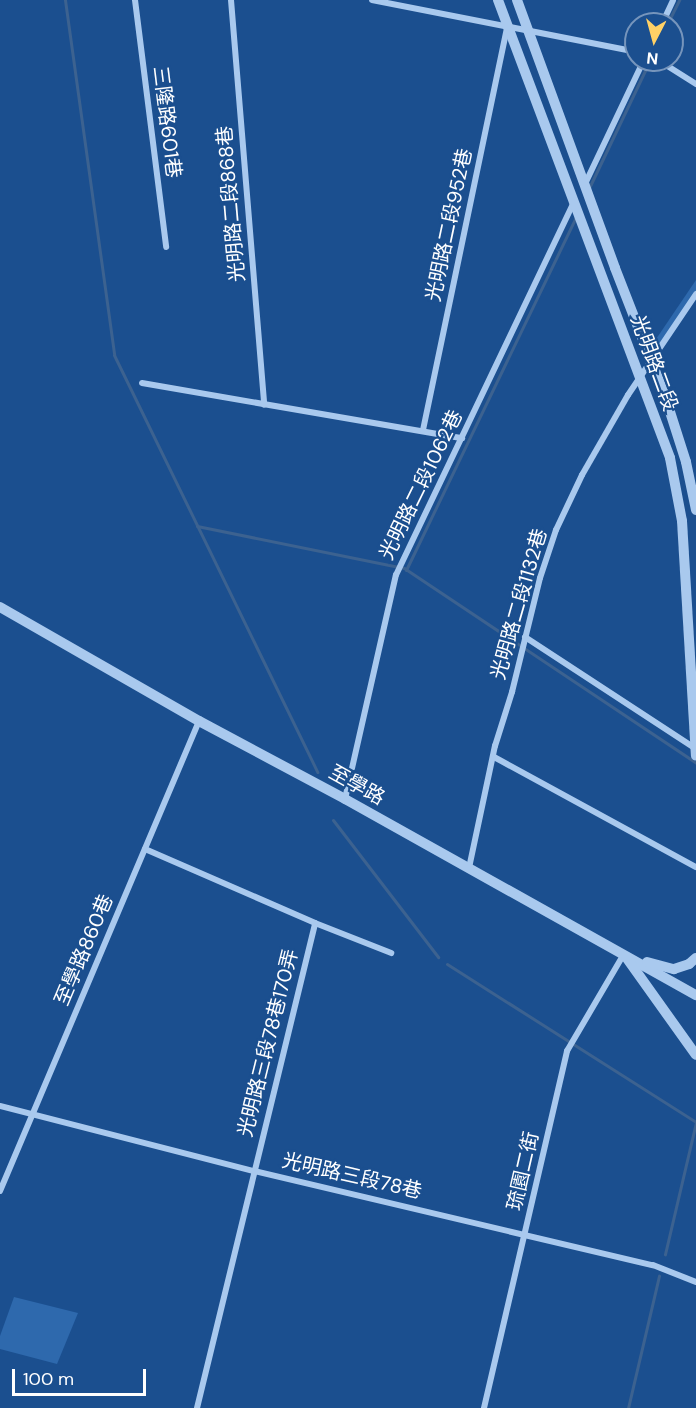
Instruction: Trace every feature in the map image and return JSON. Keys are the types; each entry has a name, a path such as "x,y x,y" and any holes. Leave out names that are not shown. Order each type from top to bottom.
{"street":[{"name":"三隆路601巷","path":"135,0 166,248"},
{"name":"光明路二段868巷","path":"231,0 264,405"},
{"path":"372,0 624,50"},
{"name":"光明路二段","path":"498,0 512,28 574,202 686,462 696,510"},
{"name":"光明路二段","path":"517,0 584,185 645,367 670,458 682,520 696,756"},
{"name":"光明路二段952巷","path":"423,430 512,28"},
{"path":"584,185 638,72"},
{"path":"677,72 696,84"},
{"name":"光明路二段1062巷","path":"345,799 396,575 574,202"},
{"name":"光明路二段1132巷","path":"469,868 494,757 556,530 592,458 645,367 696,294"},
{"path":"142,383 462,438"},
{"name":"至學路","path":"0,607 199,721 345,799 696,995"},
{"path":"525,637 696,749"},
{"name":"至學路860巷","path":"0,1191 199,721"},
{"path":"494,757 696,867"},
{"path":"145,849 315,923 391,953"},
{"name":"光明路三段78巷170弄","path":"197,1408 315,923"},
{"path":"624,954 674,969 689,964 696,958"},
{"path":"624,954 696,1055"},
{"name":"琉園二街","path":"484,1408 567,1051 624,954"},
{"name":"光明路三段78巷","path":"0,1106 254,1171 653,1266 696,1282"}],"shaded area":[{"path":"696,280 696,296 651,359 648,351"},
{"path":"14,1297 78,1313 57,1364 0,1349 0,1336"}],"waterway":[{"path":"65,0 114,355 317,772"},
{"path":"673,12 679,0"},
{"path":"589,188 644,72"},
{"path":"406,570 576,216"},
{"path":"197,526 404,568 696,763"},
{"path":"333,820 438,957"},
{"path":"447,964 696,1122 665,1254"},
{"path":"628,1408 659,1276"}]}
